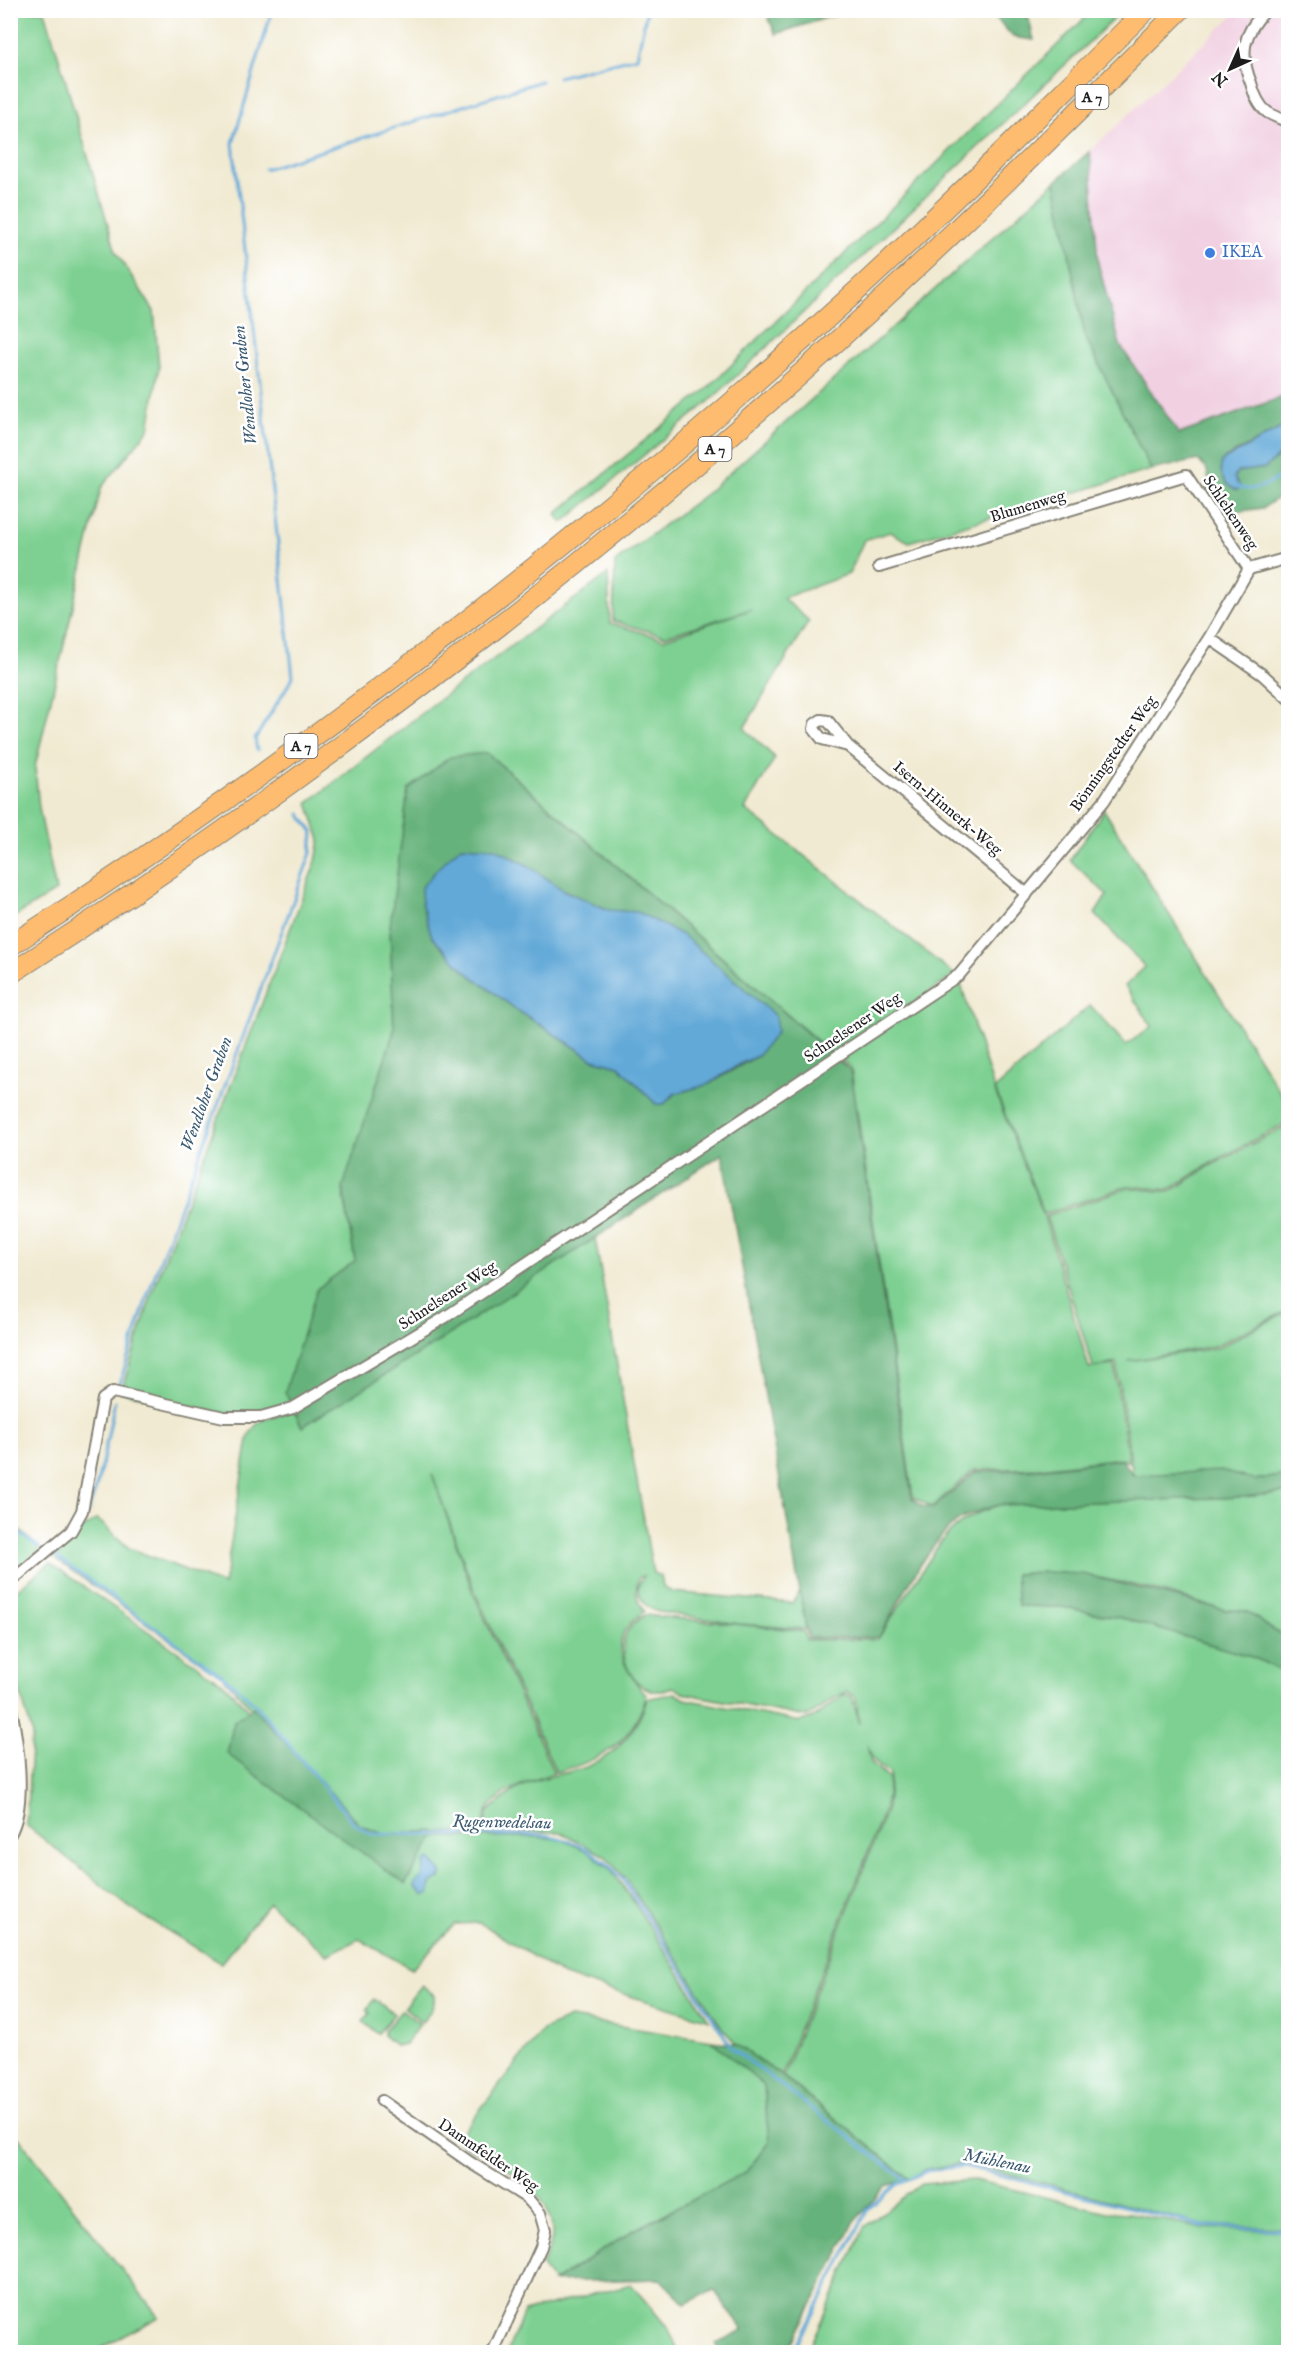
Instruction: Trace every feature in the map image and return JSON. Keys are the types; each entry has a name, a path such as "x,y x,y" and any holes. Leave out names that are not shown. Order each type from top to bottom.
{"highway":[{"name":"A 7","path":"10,946 287,757 436,645 624,494 847,300 958,196 1146,10"},
{"name":"A 7","path":"10,975 118,905 288,787 411,696 612,536 734,433 871,310 1180,10"}],"street":[{"path":"1266,10 1249,29 1243,46 1244,64 1257,100 1269,113 1288,122"},
{"name":"Blumenweg","path":"879,567 1186,475"},
{"name":"Schlehenweg","path":"1186,475 1249,569"},
{"path":"1249,569 1288,558"},
{"name":"Bönningstedter Weg","path":"959,975 1104,801 1209,638 1249,569"},
{"path":"1209,638 1263,675 1288,698"},
{"name":"Isern-Hinnerk-Weg","path":"848,746 1027,894"},
{"name":"Schnelsener Weg","path":"10,1582 71,1531 82,1511 103,1399 113,1392 224,1417 261,1416 293,1408 444,1318 959,975"},
{"path":"10,1704 17,1741 18,1806 10,1834"},
{"name":"Dammfelder Weg","path":"382,2102 527,2198 540,2213 545,2230 541,2247 493,2352"}],"shaded area":[{"path":"1238,11 1288,11 1288,395 1179,434 1120,345 1098,263 1090,151"}],"green space":[{"path":"1093,10 1122,11 712,399 562,523 556,514 708,388"},
{"path":"10,11 45,11 116,252 154,311 159,367 149,429 101,488 35,767 39,808 56,891 11,919"},
{"path":"779,11 848,11 776,34 768,18"},
{"path":"990,11 1027,11 1034,40 1013,37"},
{"path":"1090,151 1098,263 1120,345 1179,434 1288,395 1288,424 1225,458 1221,465 1226,483 1239,485 1234,478 1237,472 1265,468 1288,448 1288,491 1263,508 1220,514 1205,490 1210,486 1207,470 1198,460 1151,470 1085,336 1055,182"},
{"path":"1055,182 1085,336 1151,470 909,542 890,532 864,540 849,574 783,598 809,621 744,728 775,758 745,809 955,975 835,1056 487,753 390,926 394,1031 343,1190 355,1261 317,1289 291,1405 261,1414 224,1414 121,1392 153,1290 316,861 320,840 308,803 432,705 608,574 610,623 664,639 752,609 665,636 613,621 615,562 707,493"},
{"path":"487,753 850,1070 912,1498 921,1506 933,1508 975,1472 1038,1469 1122,1459 1133,1475 1221,1471 1254,1480 1288,1475 1288,1492 1243,1497 999,1505 972,1514 949,1528 920,1566 879,1637 808,1638 722,1154 444,1338 302,1427 285,1392 317,1289 355,1261 343,1187 394,1031 390,926 408,790 450,757","holes":["495,848 527,865 565,891 609,910 757,1056 709,1084 674,1094 664,1104 656,1104 619,1066 593,1059 517,1010 465,971"]},
{"path":"1104,810 1288,1105 1288,1122 1213,1162 1169,1190 1128,1186 1044,1214 995,1089 1090,1005 1126,1045 1152,1026 1125,986 1145,967 1095,914 1107,895 1070,860"},
{"path":"959,978 994,1089 1044,1216 1089,1368 1114,1365 1129,1462 1121,1458 1039,1468 974,1470 932,1507 913,1497 851,1068 839,1057"},
{"path":"1288,1125 1288,1310 1215,1346 1128,1361 1217,1348 1288,1311 1288,1475 1253,1480 1241,1475 1133,1475 1116,1363 1093,1367 1046,1216 1128,1188 1170,1192 1210,1166"},
{"path":"595,1238 653,1573 661,1576 663,1586 672,1592 792,1603 800,1592 806,1629 740,1624 659,1612 648,1607 641,1598 638,1587 644,1576 639,1577 637,1595 644,1611 624,1632 621,1649 630,1674 647,1695 641,1712 633,1726 613,1747 588,1762 556,1772 474,1590 432,1474 472,1590 554,1773 508,1791 500,1797 487,1811 483,1831 383,1834 359,1825 224,1678 55,1559 84,1528 97,1519 129,1548 224,1585 248,1439 255,1426 279,1414 294,1411 302,1427"},
{"path":"1288,1492 1288,1636 1275,1631 1246,1611 1225,1610 1122,1582 1069,1574 1016,1574 1018,1606 1062,1607 1126,1619 1255,1658 1288,1674 1288,2228 1203,2225 967,2163 926,2169 910,2179 783,2076 887,1808 890,1774 873,1760 867,1744 871,1762 889,1779 885,1808 781,2075 736,2044 722,2028 626,1879 605,1856 561,1832 485,1831 487,1813 515,1790 537,1780 591,1765 610,1754 633,1729 647,1699 675,1693 685,1699 800,1722 816,1716 845,1694 852,1697 860,1724 855,1696 847,1692 806,1717 683,1693 674,1687 661,1691 650,1690 640,1685 627,1666 624,1643 632,1625 644,1615 804,1631 806,1640 878,1639 940,1543 959,1524 990,1508 999,1505 1243,1497"},
{"path":"10,1521 40,1549 11,1574 10,1574"},
{"path":"50,1563 224,1684 249,1710 234,1721 405,1884 434,1837 561,1839 589,1852 610,1869 632,1899 709,2020 564,1976 480,1923 455,1924 412,1969 359,1939 327,1955 269,1903 221,1963 130,1908 26,1825 32,1733 11,1661 10,1595"},
{"path":"1044,1572 1083,1574 1225,1610 1246,1611 1274,1631 1288,1636 1288,1674 1255,1658 1126,1619 1062,1607 1018,1606 1015,1574"},
{"path":"253,1707 360,1825 383,1834 434,1831 434,1837 405,1884 227,1754 234,1721"},
{"path":"422,1985 434,1995 434,2003 422,2022 404,2007"},
{"path":"374,1999 394,2014 378,2034 363,2022 370,2013 367,2010"},
{"path":"402,2010 420,2024 405,2044 396,2046 384,2036 384,2031"},
{"path":"570,2018 712,2041 764,2086 769,2142 746,2172 634,2230 553,2282 542,2266 552,2239 550,2217 543,2202 532,2189 503,2166 456,2140 543,2030"},
{"path":"712,2041 736,2044 782,2076 910,2179 886,2186 855,2221 788,2352 720,2352 716,2343 743,2330 714,2290 685,2304 660,2279 553,2282 634,2230 746,2172 769,2142 764,2086"},
{"path":"11,2128 159,2317 95,2351 11,2352"},
{"path":"974,2180 1107,2212 1130,2213 1203,2228 1288,2231 1288,2352 808,2352 864,2227 921,2184"},
{"path":"631,2284 668,2328 679,2352 507,2352 524,2312"}],"water":[{"path":"1288,424 1288,448 1265,468 1237,472 1234,478 1241,488 1237,490 1226,482 1221,471 1222,461"},
{"path":"461,846 495,848 527,865 565,891 609,910 638,912 684,936 775,1016 777,1032 757,1056 709,1084 674,1094 664,1104 656,1104 619,1066 593,1059 517,1010 465,971 432,937 422,905 421,888"},
{"path":"430,1859 442,1872 440,1878 431,1884 429,1894 423,1895 415,1887 415,1883 422,1877 425,1861"}],"waterway":[{"name":"Wendloher Graben","path":"257,750 255,739 293,677 233,143 272,10"},
{"path":"558,77 637,57 647,10"},
{"path":"265,169 541,81"},
{"path":"1238,487 1258,488 1288,470"},
{"name":"Wendloher Graben","path":"119,1386 148,1294 311,853 313,832 300,814"},
{"name":"Wendloher Graben","path":"76,1531 84,1520 96,1488 115,1401"},
{"name":"Rugenwedelsau","path":"10,1527 39,1547"},
{"name":"Rugenwedelsau","path":"70,1538 55,1556 227,1679 256,1705 353,1822 371,1834 543,1835 567,1840 597,1856 623,1880 732,2048 906,2180"},
{"name":"Mühlenau","path":"794,2352 868,2209 897,2184 927,2171 964,2166 1203,2226 1288,2230"}],"place":[{"name":"IKEA","path":"1210,253"}]}
